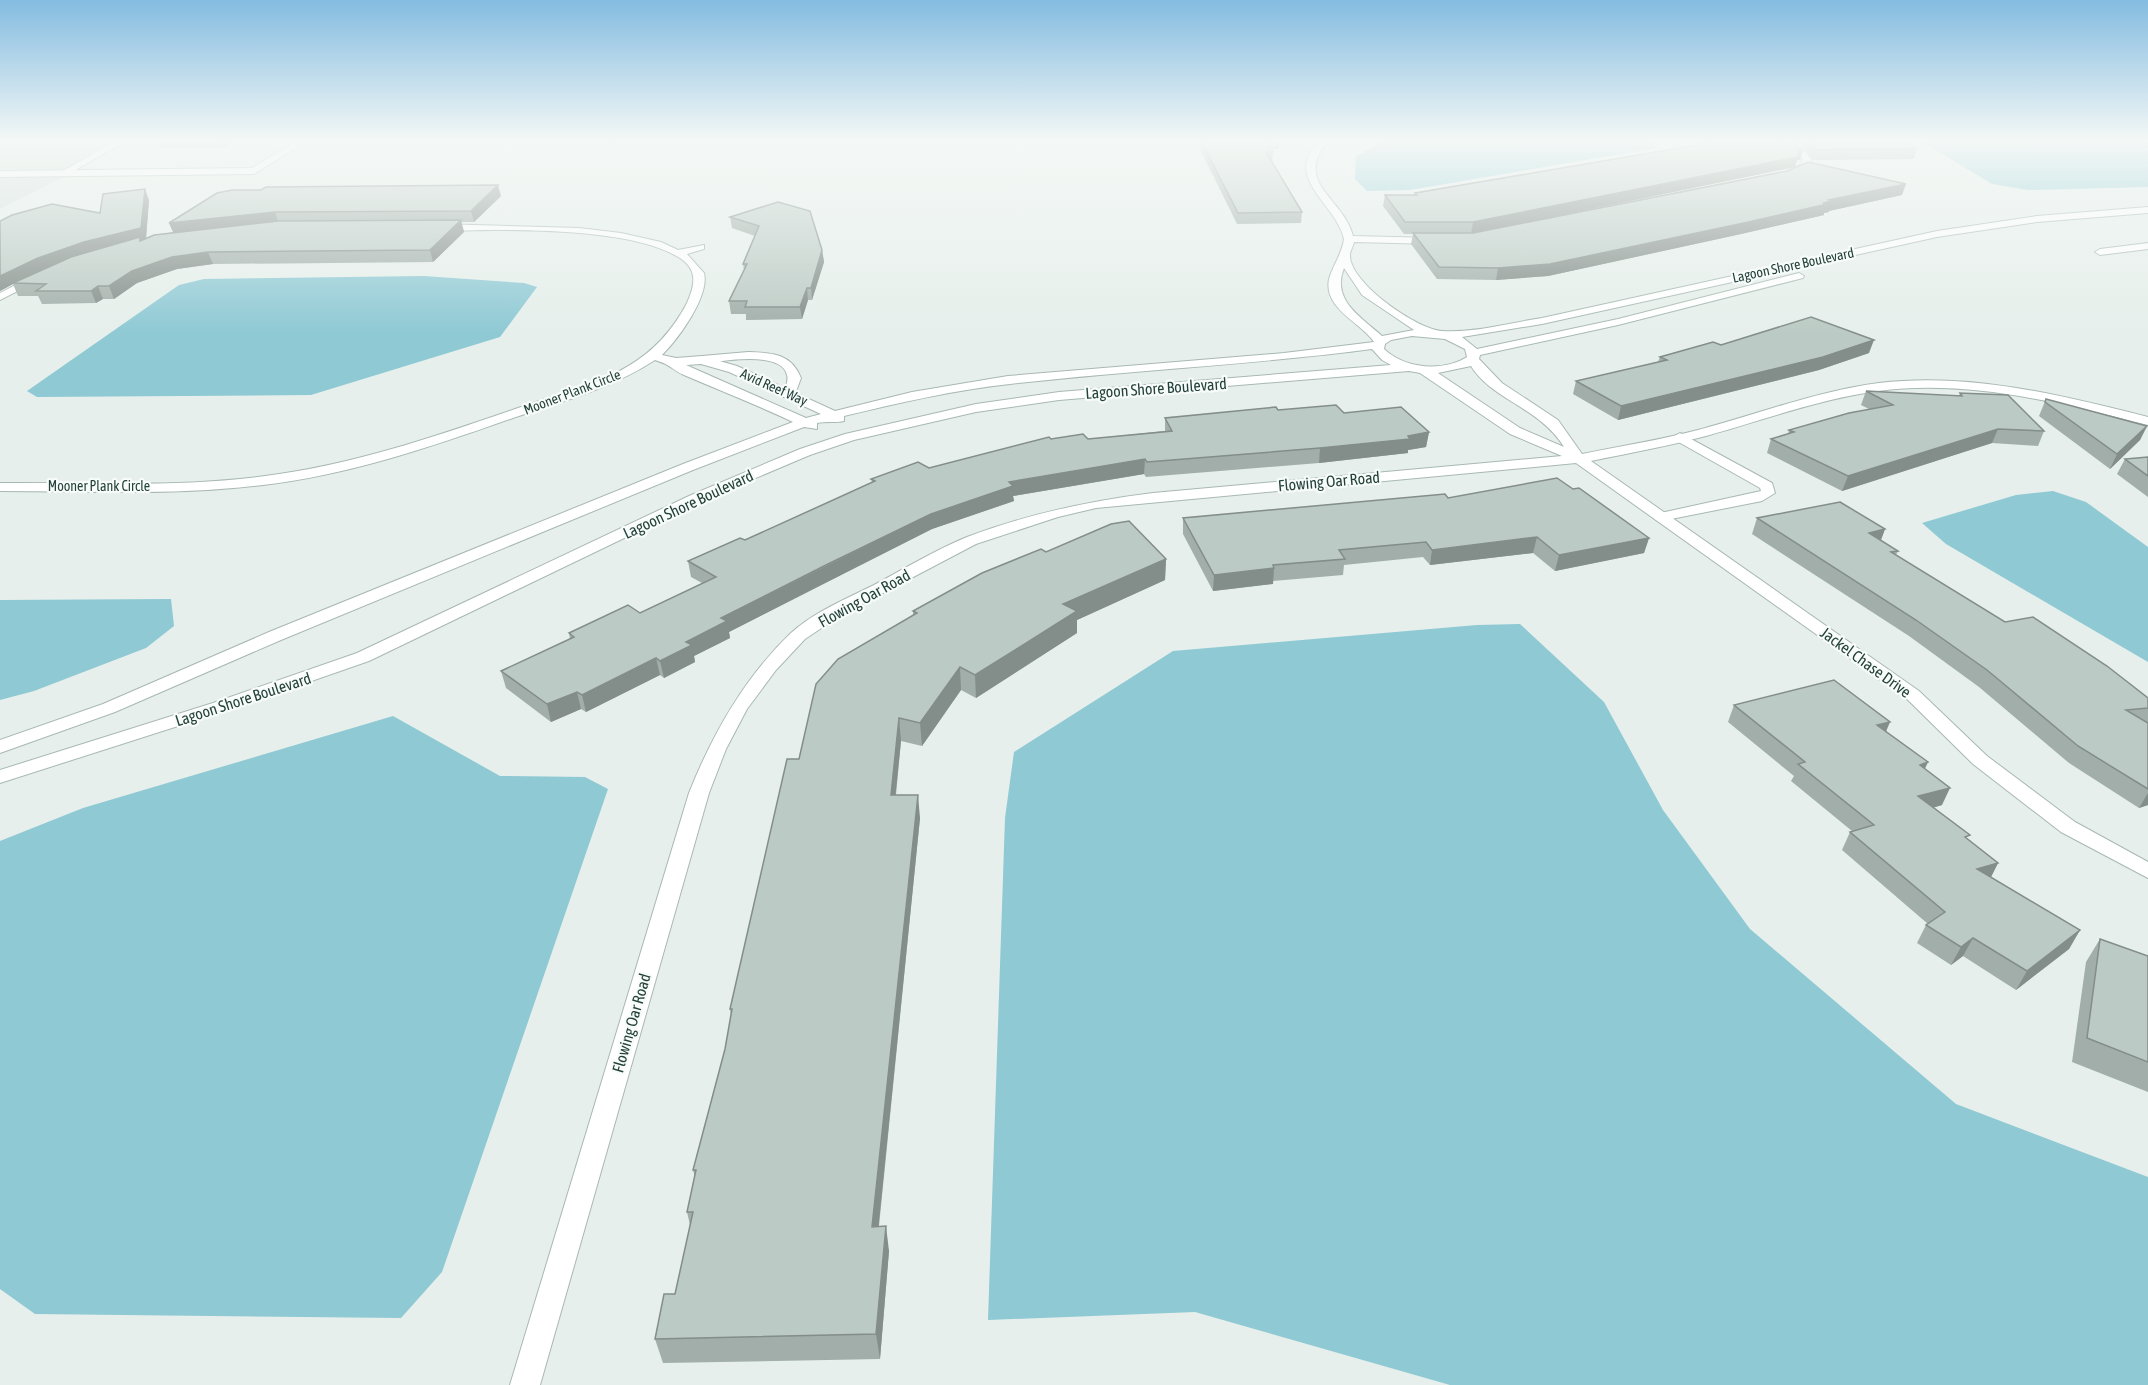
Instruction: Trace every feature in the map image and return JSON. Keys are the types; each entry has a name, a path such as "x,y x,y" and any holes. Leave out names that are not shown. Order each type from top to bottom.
{"street":[{"path":"1332,206 1345,226 1349,239 1345,256 1335,277 1335,293 1343,305 1379,343 1382,355 1389,360 1417,368"},
{"name":"Lagoon Shore Boulevard","path":"1441,335 1476,333 1542,321 1937,234 2037,219 2148,210"},
{"name":"Lagoon Shore Boulevard","path":"0,777 219,707 363,657 409,638 694,499 838,441 867,432 975,408 1059,396 1417,368 1449,369 1474,356 1939,242 2045,225 2148,216"},
{"name":"Mooner Plank Circle","path":"0,487 194,485 289,477 428,443 591,387 653,356 680,327 700,282 700,274 695,267 679,253 654,243 608,234 498,227 421,227"},
{"path":"1349,239 1451,241"},
{"path":"2100,252 2148,246"},
{"path":"679,253 700,248"},
{"path":"1345,256 1351,275 1364,291 1394,314 1426,333 1441,335"},
{"path":"0,297 45,273"},
{"name":"Lagoon Shore Boulevard","path":"0,747 109,708 275,636 688,467 806,422 912,396 1008,380 1284,357 1379,343 1399,334 1426,333"},
{"name":"Jackel Chase Drive","path":"1441,335 1464,343 1474,356 1475,365 1488,377 1553,423 1579,459"},
{"name":"Avid Reef Way","path":"653,356 676,362 702,360 733,369 867,432"},
{"path":"702,360 746,356 780,359 789,364 795,374 795,384 790,394"},
{"name":"Avid Reef Way","path":"676,362 685,371 736,390 806,422 838,441"},
{"name":"Jackel Chase Drive","path":"1417,368 1515,430 1579,459 1913,695 1980,760 2068,827 2148,871"},
{"path":"1579,459 1680,438 1840,394 1899,385 1944,385 2007,390 2075,402 2148,421"},
{"path":"1661,517 1762,497 1768,493 1767,486 1680,438"},
{"name":"Flowing Oar Road","path":"525,1385 699,793 716,749 738,708 770,666 800,635 835,611 971,541 1011,526 1096,504 1579,459"}],"water":[{"path":"424,276 524,283 537,287 500,337 311,395 37,397 27,391 179,285 204,279"},
{"path":"2053,491 2086,502 2148,547 2148,662 1946,544 1922,523 2016,495"},
{"path":"171,599 174,626 146,648 34,691 0,700 0,600"},
{"path":"1520,624 1604,702 1663,810 1750,929 1956,1104 2148,1177 2148,1385 1450,1385 1195,1312 988,1320 1005,818 1014,752 1173,651 1477,625"},
{"path":"393,716 500,776 585,777 608,789 442,1272 401,1318 35,1314 0,1289 0,841 83,808"}],"building":[{"path":"46,206 61,206 100,213 101,206 143,206 141,228 84,242 38,258 0,276 0,221 12,215"},
{"path":"197,206 477,206 471,211 275,212 169,223"},
{"path":"766,206 791,206 810,211 822,250 811,288 807,288 800,307 745,307 747,301 729,301 747,264 743,264 759,226 730,217"},
{"path":"1234,206 1298,206 1302,212 1238,213"},
{"path":"1393,206 1555,206 1473,222 1405,222"},
{"path":"1612,206 1820,206 1550,264 1498,268 1439,267 1413,233 1473,233"},
{"path":"461,220 430,250 208,252 172,257 132,271 109,286 98,286 91,291 36,291 46,284 13,283 71,257 140,237 140,241 154,235 278,221"},
{"path":"1811,317 1874,340 1823,357 1621,406 1576,381 1667,360 1660,357 1713,342 1721,345"},
{"path":"1866,391 1962,396 1960,393 2008,395 2044,431 1998,429 1848,476 1771,439 1794,432 1789,430 1849,413 1893,405"},
{"path":"2046,399 2147,426 2117,454 2045,402"},
{"path":"1336,405 1344,413 1401,407 1429,432 1408,436 1410,439 1320,448 1147,462 1145,459 1009,482 1013,486 931,514 826,565 721,618 727,621 686,642 692,645 660,661 656,658 582,695 577,692 547,704 501,671 574,637 569,633 628,605 640,613 716,577 688,561 740,538 745,540 875,481 871,479 918,462 929,468 1049,437 1051,439 1083,434 1088,439 1172,431 1165,418 1276,407 1278,410"},
{"path":"2148,457 2148,476 2125,459"},
{"path":"1557,478 1573,489 1579,488 1649,538 1559,555 1537,537 1432,550 1426,542 1339,550 1345,559 1273,565 1274,568 1214,575 1183,518 1445,494 1448,498"},
{"path":"1840,502 1885,529 1869,533 1898,551 1891,552 2005,622 2033,617 2107,666 2148,698 2148,708 2126,710 2148,723 2148,789 2078,746 1987,670 1916,620 1757,518"},
{"path":"1129,521 1166,559 1063,604 1077,611 975,675 960,667 920,723 899,718 891,795 918,795 872,1227 886,1226 876,1334 655,1339 664,1294 675,1294 693,1212 687,1212 696,1170 693,1170 725,1049 732,1009 730,1009 787,759 799,759 816,684 838,659 917,613 913,611 982,573 1041,549 1046,552 1111,524"},
{"path":"1834,680 1890,722 1877,725 1928,762 1920,765 1950,788 1918,796 1970,835 1965,837 1998,863 1977,869 2080,930 2027,971 1973,938 1961,947 1926,925 1945,912 1850,832 1874,825 1798,764 1805,762 1734,705"},
{"path":"2100,939 2148,956 2148,1062 2087,1038"}]}
